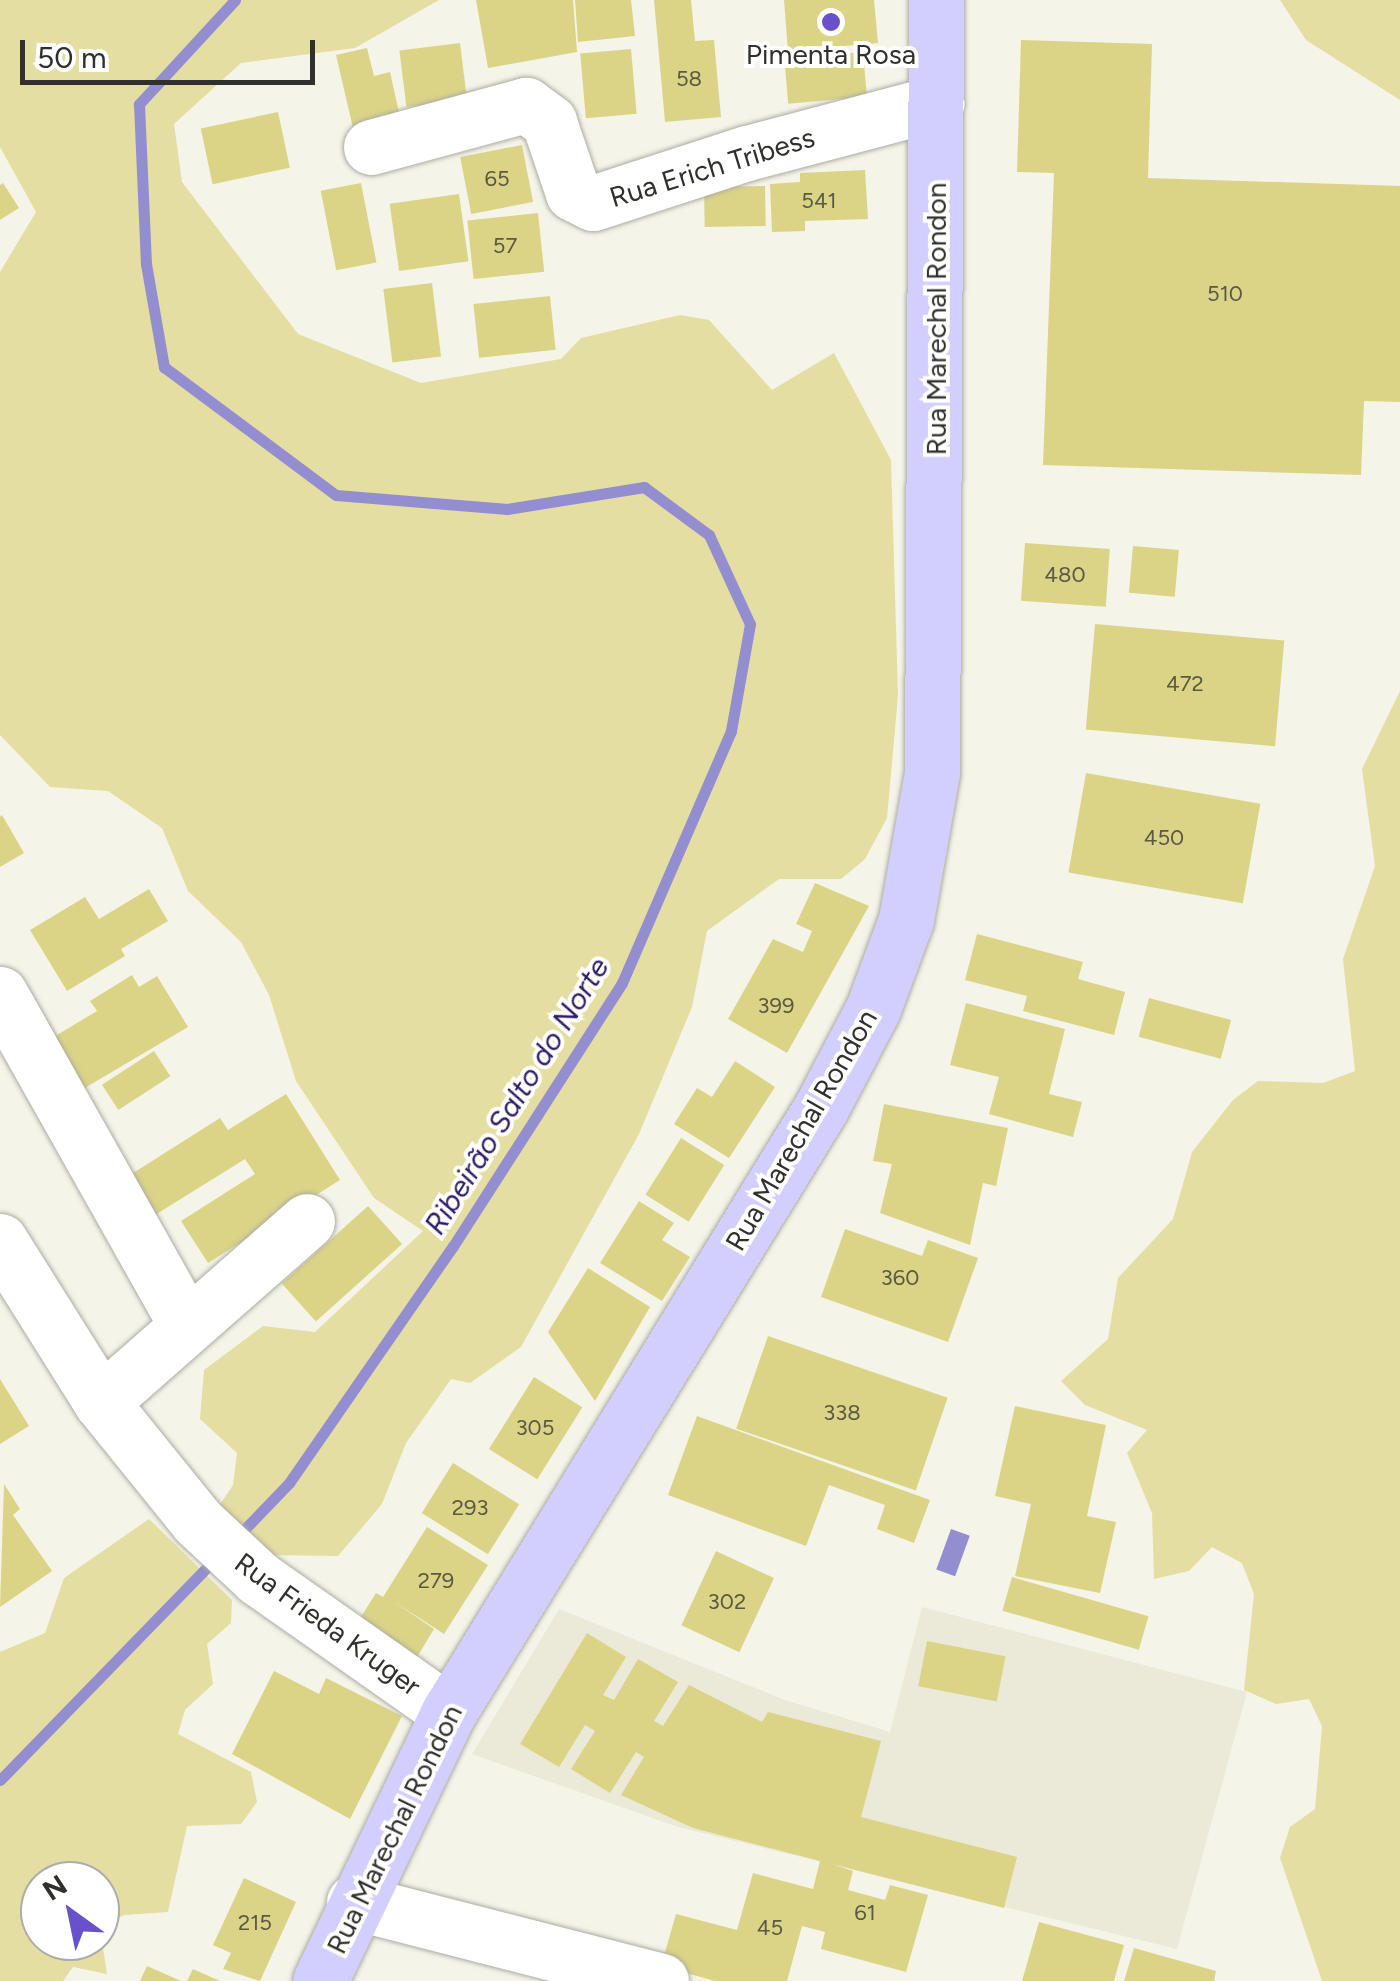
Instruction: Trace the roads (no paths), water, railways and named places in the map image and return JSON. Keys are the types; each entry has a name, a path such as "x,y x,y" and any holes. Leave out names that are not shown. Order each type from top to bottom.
{"main road":[{"name":"Rua Marechal Rondon","path":"320,1981 354,1902 449,1712 821,1108 873,1008 906,920 932,773 936,0"}],"street":[{"name":"Rua Erich Tribess","path":"371,147 526,105 548,122 573,193 593,203 746,152 936,103"},
{"path":"0,994 186,1324"},
{"path":"101,1402 306,1222"},
{"name":"Rua Frieda Kruger","path":"0,1240 101,1402 198,1522 258,1578 449,1712"},
{"path":"354,1902 661,1981"}],"waterway":[{"name":"Ribeirão Salto do Norte","path":"235,0 139,104 146,264 164,367 336,495 507,509 644,487 709,535 750,624 731,731 622,983 453,1246 289,1483 237,1537"},
{"name":"Ribeirão Salto do Norte","path":"0,1780 217,1557"}],"place":[{"name":"Pimenta Rosa","path":"831,22"}]}
